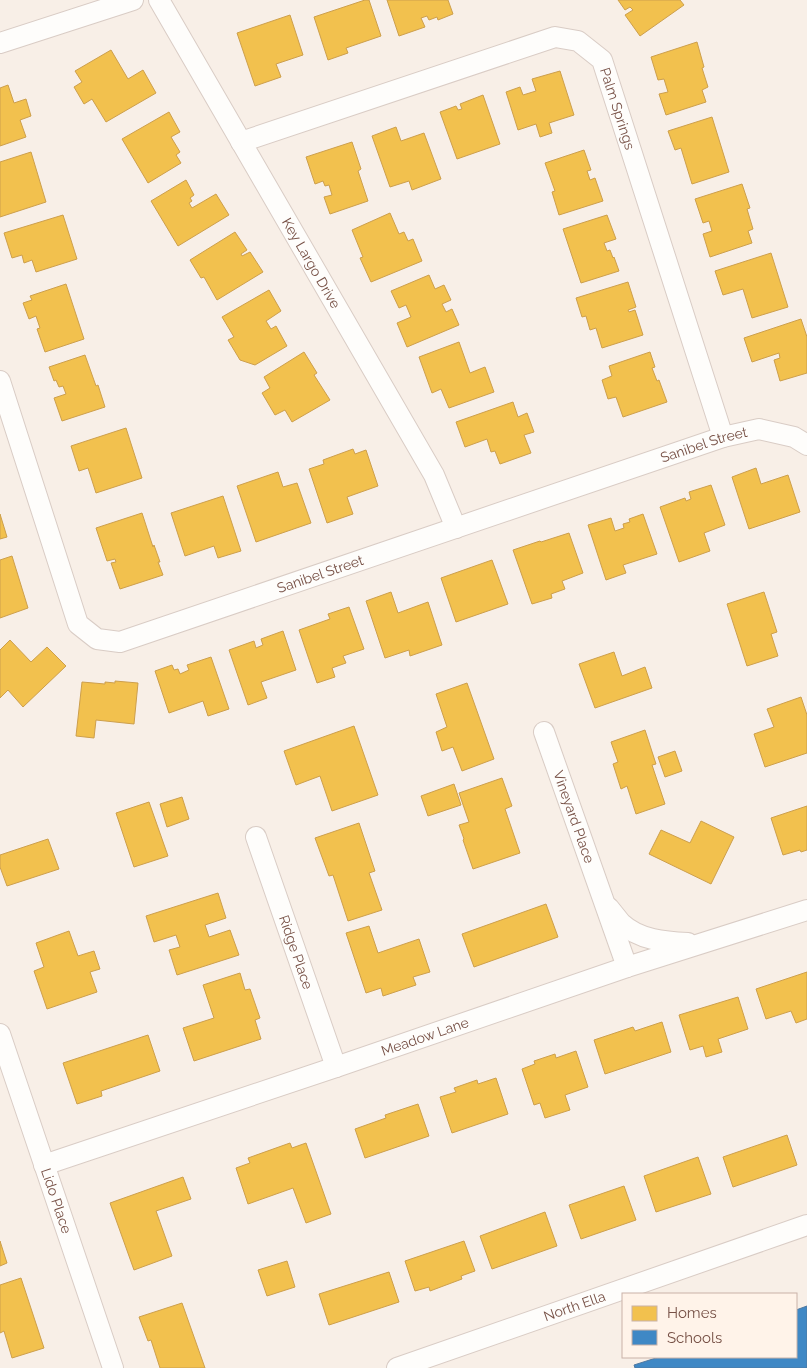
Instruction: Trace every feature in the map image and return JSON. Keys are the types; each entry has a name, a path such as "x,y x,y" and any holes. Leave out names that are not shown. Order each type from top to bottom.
{"street":[{"path":"0,43 133,0"},
{"name":"Key Largo Drive","path":"159,0 434,475 456,528"},
{"name":"Palm Springs","path":"241,142 555,37 578,41 602,60 723,437"},
{"name":"Sanibel Street","path":"0,381 78,624 97,639 120,642 723,437 759,430 794,437 807,445"},
{"name":"Vineyard Place","path":"544,732 627,967"},
{"name":"Ridge Place","path":"256,837 336,1068"},
{"name":"Vineyard Place","path":"604,902 622,924 641,936 667,942 698,944"},
{"name":"Meadow Lane","path":"44,1165 336,1068 627,967 807,910"},
{"name":"Lido Place","path":"0,1034 113,1368"},
{"name":"North Ella","path":"397,1368 807,1225"}],"building: Homes":[{"path":"369,0 381,36 346,48 348,53 328,60 314,17"},
{"path":"387,0 448,0 453,14 438,20 437,17 429,20 427,16 421,18 425,27 399,36"},
{"path":"618,0 680,0 684,5 640,36 625,15 633,10 630,7 625,10"},
{"path":"290,15 303,55 276,64 281,77 255,86 237,33"},
{"path":"697,42 708,87 702,90 706,102 666,115 659,94 668,92 664,79 658,80 651,57"},
{"path":"111,50 128,79 143,70 156,93 106,122 92,99 84,104 74,87 82,82 75,71"},
{"path":"560,71 574,115 549,123 552,133 540,137 536,124 518,130 506,92 520,87 523,95 536,91 532,79"},
{"path":"8,85 14,103 26,99 31,116 20,120 26,137 0,146 0,88"},
{"path":"483,95 500,144 457,159 440,112 456,106 458,110 462,109 460,104"},
{"path":"169,112 180,132 171,137 180,152 176,155 181,163 148,183 122,139"},
{"path":"712,117 729,172 692,184 681,148 675,150 668,131"},
{"path":"396,127 401,141 424,133 441,179 412,190 409,181 390,187 372,136"},
{"path":"352,142 361,169 358,171 368,201 330,214 324,197 332,195 329,185 325,186 323,181 315,184 306,157"},
{"path":"584,150 591,170 587,171 590,180 595,178 603,201 559,215 552,192 555,191 545,163"},
{"path":"31,152 46,202 0,217 0,162"},
{"path":"186,180 194,195 190,198 192,201 189,203 192,208 216,194 229,215 178,246 151,201"},
{"path":"742,184 750,208 747,209 753,229 748,231 752,243 710,257 703,234 712,231 709,221 703,223 695,199"},
{"path":"390,213 399,234 404,232 408,241 413,239 422,261 371,282 360,258 363,257 352,230"},
{"path":"63,215 77,259 36,272 32,260 24,263 22,255 12,258 4,233"},
{"path":"607,215 616,239 604,243 607,251 610,250 614,257 619,271 581,283 563,229"},
{"path":"235,232 247,250 241,254 242,256 250,252 263,272 217,300 204,277 201,278 190,260"},
{"path":"771,253 788,307 752,318 743,289 723,295 715,271"},
{"path":"429,275 435,289 444,285 451,300 442,304 446,312 452,309 459,325 407,347 397,323 411,317 406,305 399,308 391,291"},
{"path":"628,282 636,307 628,310 629,312 635,310 643,335 602,348 596,328 590,330 586,316 582,317 576,298"},
{"path":"66,284 84,339 45,352 37,329 40,328 36,316 29,319 23,303 32,300 30,296"},
{"path":"269,290 281,311 266,321 271,329 276,326 287,346 255,365 240,360 228,340 234,337 222,317"},
{"path":"801,319 807,337 807,373 780,381 774,360 780,358 779,353 752,362 744,338"},
{"path":"459,342 470,373 485,367 494,392 449,408 441,389 432,393 419,357"},
{"path":"304,352 317,373 314,375 330,400 292,422 285,410 275,415 262,393 270,388 264,377"},
{"path":"650,352 655,367 652,368 657,381 659,380 667,402 623,417 616,397 608,399 602,380 612,376 609,366"},
{"path":"85,355 105,407 62,421 54,398 66,394 63,386 59,387 56,380 54,381 49,367"},
{"path":"513,402 518,417 527,413 534,432 524,435 531,453 500,464 495,451 491,452 487,439 465,447 456,422"},
{"path":"126,428 142,478 96,493 88,468 79,471 71,446"},
{"path":"353,449 355,454 366,450 378,486 347,497 353,514 327,523 309,469 324,464 323,460"},
{"path":"756,468 761,484 788,475 800,512 749,529 732,477"},
{"path":"278,472 283,487 297,483 311,523 256,542 237,486"},
{"path":"711,485 725,525 704,533 710,551 679,562 660,507 685,498 686,501 691,499 689,492"},
{"path":"223,496 241,551 218,558 214,546 185,556 171,513"},
{"path":"142,513 163,575 120,589 111,563 116,562 115,559 107,561 96,528"},
{"path":"0,514 7,537 0,539"},
{"path":"643,514 657,554 623,565 626,573 606,580 588,525 611,518 615,531 624,528 623,524 630,522 629,519"},
{"path":"569,533 583,573 562,581 565,589 551,594 552,598 532,604 513,550"},
{"path":"12,556 28,608 0,618 0,560"},
{"path":"492,560 508,604 456,622 441,578"},
{"path":"391,592 398,613 428,602 442,645 410,656 409,650 385,658 366,601"},
{"path":"764,592 777,632 771,634 778,656 747,666 727,604"},
{"path":"349,607 364,649 343,656 346,663 332,668 335,677 317,683 299,630 330,619 328,614"},
{"path":"283,631 296,670 261,682 267,698 248,705 229,650 254,641 256,648 263,645 261,639"},
{"path":"10,640 31,662 47,647 66,666 23,707 8,690 0,698 0,650"},
{"path":"614,652 622,676 645,667 652,688 595,708 579,664"},
{"path":"211,657 229,709 208,716 203,701 169,713 155,671 172,665 174,670 178,669 180,674 189,670 187,665"},
{"path":"115,681 138,683 134,724 96,720 94,738 76,736 82,682 105,684 105,682 115,683"},
{"path":"467,683 494,759 462,771 453,747 442,751 436,732 447,727 436,694"},
{"path":"801,697 807,715 807,753 765,767 754,734 774,727 767,709"},
{"path":"354,726 378,795 332,811 320,776 296,785 284,751"},
{"path":"645,730 656,764 652,765 665,804 636,814 627,786 621,789 613,764 618,762 611,742"},
{"path":"675,751 682,771 665,777 658,757"},
{"path":"502,778 512,806 505,809 520,853 473,869 459,825 469,822 459,793"},
{"path":"454,784 461,805 428,816 421,796"},
{"path":"182,797 189,819 167,827 160,804"},
{"path":"149,802 168,856 134,867 116,813"},
{"path":"807,806 807,850 783,855 771,818"},
{"path":"701,821 734,837 711,884 649,854 661,830 690,843"},
{"path":"359,823 375,871 369,873 382,910 348,921 333,875 329,876 315,838"},
{"path":"48,839 59,869 7,886 0,867 0,855"},
{"path":"218,893 226,918 205,925 209,937 230,930 239,955 177,975 169,950 180,947 176,935 154,942 146,916"},
{"path":"546,904 558,937 474,967 462,934"},
{"path":"369,926 378,953 419,939 430,972 413,977 416,985 383,996 381,988 366,993 346,933"},
{"path":"69,931 78,956 94,951 100,969 90,972 97,992 47,1009 34,971 44,967 36,943"},
{"path":"807,972 807,1019 796,1023 791,1011 766,1019 756,989"},
{"path":"240,973 245,990 250,989 260,1018 255,1020 261,1039 194,1061 183,1028 214,1018 203,985"},
{"path":"738,997 748,1029 718,1039 722,1052 706,1057 703,1046 690,1050 679,1015"},
{"path":"662,1022 671,1052 605,1074 594,1040 633,1027 635,1031"},
{"path":"148,1035 160,1071 101,1091 102,1096 77,1104 63,1063"},
{"path":"576,1051 588,1087 565,1095 570,1110 545,1118 540,1103 534,1105 522,1069 535,1064 534,1061 555,1054 556,1058"},
{"path":"496,1078 508,1114 452,1133 440,1097 456,1092 454,1088 477,1080 478,1084"},
{"path":"418,1104 429,1136 365,1158 355,1129 386,1118 385,1115"},
{"path":"787,1135 797,1165 733,1187 723,1157"},
{"path":"290,1143 292,1148 306,1143 331,1214 306,1223 293,1188 248,1204 236,1168 250,1163 248,1158"},
{"path":"698,1157 711,1194 656,1212 644,1176"},
{"path":"183,1177 191,1199 156,1211 172,1256 134,1270 110,1203"},
{"path":"624,1186 636,1220 581,1239 569,1205"},
{"path":"545,1212 557,1246 492,1269 480,1236"},
{"path":"0,1241 7,1263 0,1266"},
{"path":"464,1241 475,1271 461,1276 462,1279 430,1291 429,1287 415,1291 405,1261"},
{"path":"287,1261 295,1287 267,1296 258,1270"},
{"path":"389,1272 399,1302 329,1325 319,1294"},
{"path":"21,1278 44,1348 12,1358 4,1331 0,1333 0,1285"},
{"path":"182,1303 205,1368 160,1368 151,1340 148,1341 139,1317"}],"building: Schools":[{"path":"807,1306 807,1368 635,1368 634,1365 656,1358 797,1358 797,1310"}]}
